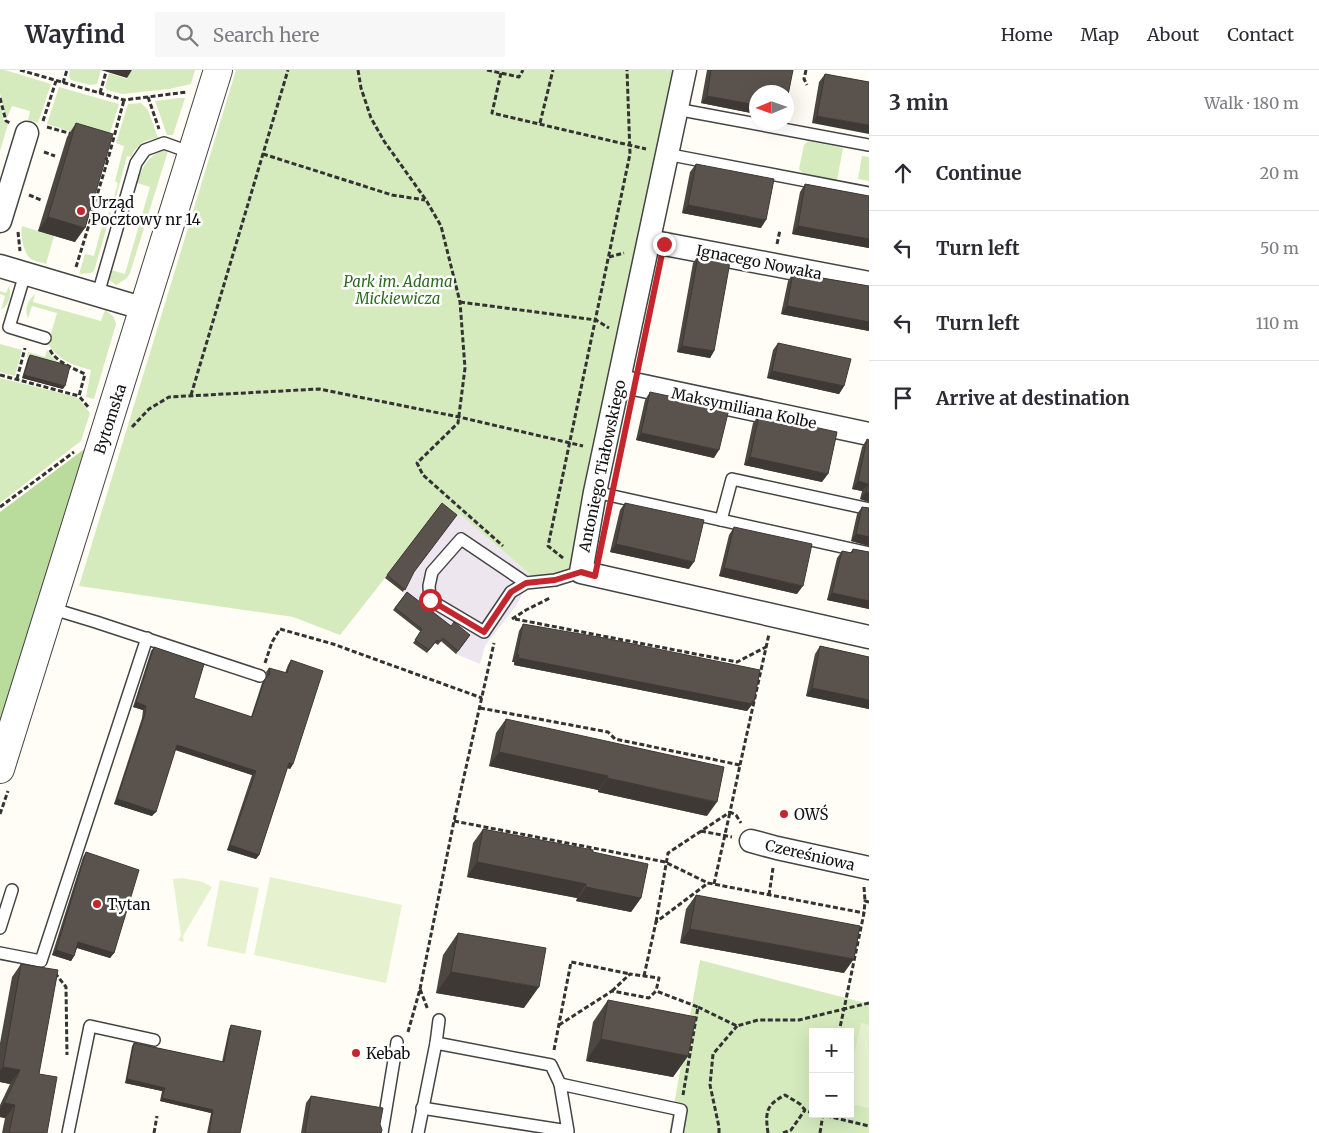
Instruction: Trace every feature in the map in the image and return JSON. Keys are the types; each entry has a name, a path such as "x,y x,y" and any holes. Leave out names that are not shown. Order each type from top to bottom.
{"street":[{"name":"Bytomska","path":"0,769 218,70"},
{"name":"Antoniego Tiałowskiego","path":"685,70 666,154 581,572 869,637"},
{"path":"10,223 34,129"},
{"name":"Ignacego Nowaka","path":"648,242 869,282"},
{"path":"0,266 23,265 98,294 144,309"},
{"name":"Maksymiliana Kolbe","path":"620,381 869,434"},
{"name":"Czereśniowa","path":"751,841 869,868"}],"lane":[{"path":"676,109 869,145"},
{"path":"98,294 136,163 145,150 164,143 192,153"},
{"path":"666,154 869,193"},
{"path":"23,265 5,326 45,338"},
{"path":"722,520 732,479 869,509"},
{"path":"596,492 869,553"},
{"path":"526,583 461,539 432,572 429,586 430,600 484,632 511,592 526,583 555,580 581,572"},
{"path":"50,608 260,676"},
{"path":"0,953 41,961 147,638"},
{"path":"0,928 12,890"},
{"path":"418,1133 439,1020"},
{"path":"68,1133 90,1026 154,1040"},
{"path":"382,1133 397,1042"},
{"path":"422,1108 568,1131 560,1084 551,1066 436,1043"},
{"path":"560,1084 681,1110 677,1133"}],"path":[{"path":"21,70 124,100 190,92"},
{"path":"63,83 67,70"},
{"path":"191,395 288,70"},
{"path":"358,70 361,88 371,118 384,142 426,200 441,226 460,302 466,368 458,423 417,463 423,475 506,549"},
{"path":"487,70 519,77 523,70"},
{"path":"540,123 553,70"},
{"path":"581,572 548,546 630,154 626,70"},
{"path":"806,70 804,79 807,85"},
{"path":"100,93 106,72"},
{"path":"501,73 492,113 666,154"},
{"path":"45,115 56,81"},
{"path":"148,97 164,143"},
{"path":"86,213 92,215 124,100"},
{"path":"34,129 76,135"},
{"path":"263,154 392,195 426,200"},
{"path":"101,158 108,159"},
{"path":"26,203 28,196"},
{"path":"96,200 105,202"},
{"path":"10,223 23,265"},
{"path":"460,302 596,320 628,340"},
{"path":"17,379 29,334"},
{"path":"45,338 53,355 68,366 85,374 79,396"},
{"path":"0,375 79,396 94,413"},
{"path":"130,429 149,409 169,397 319,390 605,450"},
{"path":"0,507 77,449"},
{"path":"507,623 542,600"},
{"path":"514,618 737,662 766,647"},
{"path":"714,884 770,627"},
{"path":"260,676 272,642 280,629 333,644 482,698"},
{"path":"408,1035 420,989 454,821 497,636"},
{"path":"480,708 608,732 615,739 740,765"},
{"path":"644,976 668,853 730,812"},
{"path":"730,812 736,815 751,841"},
{"path":"454,821 666,862 708,883 864,913"},
{"path":"700,831 751,841"},
{"path":"769,895 777,848"},
{"path":"656,922 708,883"},
{"path":"840,1028 865,901 869,902"},
{"path":"41,961 52,970 66,987 67,1055"},
{"path":"551,1066 571,962 659,978 656,991 649,998 612,991"},
{"path":"559,1025 612,991 630,974"},
{"path":"420,989 430,1014 439,1020"},
{"path":"656,991 698,1007 737,1026"},
{"path":"719,1133 710,1084 713,1054 737,1026 758,1020 799,1020 869,1003"},
{"path":"681,1110 698,1007"},
{"path":"768,1133 767,1110 773,1101 785,1095 800,1104 804,1110 809,1111"},
{"path":"783,1133 791,1130 804,1110"},
{"path":"154,1133 156,1116"},
{"path":"820,1133 822,1118"},
{"path":"835,1118 869,1126"}],"shaded area":[{"path":"441,505 460,513 532,576 516,606 485,646 480,664 456,654 441,642 438,645 393,610 405,595 400,590"}],"green space":[{"path":"0,70 51,84 38,123 28,120 30,111 12,106 6,120 0,93"},
{"path":"70,70 101,70 97,84 90,85 71,80 69,76"},
{"path":"130,70 195,70 191,84 169,89 122,94 107,90 105,87 109,73 127,79"},
{"name":"Park im. Adama Mickiewicza","path":"236,70 676,70 571,573 532,576 460,514 385,578 340,635 293,617 79,586"},
{"path":"59,87 119,104 107,143 47,124"},
{"path":"185,98 173,135 167,135 155,101"},
{"path":"0,103 4,122 8,124 0,151"},
{"path":"141,103 148,110 158,138 142,143 131,157 127,156 116,197 114,197 118,183 115,181 124,146 116,143 128,104"},
{"path":"808,141 843,148 837,180 803,174 799,169 804,145"},
{"path":"164,150 168,151 130,273 127,278 116,285 108,279 111,270 125,274 150,187 137,183 146,163 153,156"},
{"path":"862,156 869,157 869,181 858,179"},
{"path":"109,212 111,213 94,271 79,274 85,254 94,256 102,226 105,227"},
{"path":"22,226 54,236 46,264 33,260 26,252 21,234"},
{"path":"9,286 9,300 1,310 5,296 0,294 0,291 6,293"},
{"path":"35,294 33,302 101,321 105,310 113,316 116,324 94,399 86,397 91,370 62,359 48,344 57,313 32,306 28,318 27,305"},
{"path":"0,344 22,350 15,376 0,372"},
{"path":"47,350 64,367 27,357 28,352 45,357"},
{"path":"0,378 73,396 79,399 90,413 81,441 0,503"},
{"path":"87,447 0,736 0,512"},
{"path":"270,877 402,905 386,983 254,955"},
{"path":"183,878 203,882 212,887 183,936 184,941 182,942 178,940 181,936 173,879"},
{"path":"220,880 259,888 245,954 207,946"},
{"path":"700,960 869,1004 869,1133 669,1133"},
{"path":"861,1023 869,1025 869,1108 854,1105 854,1055"}],"building":[{"path":"711,70 793,70 790,85 749,85 749,104 707,96"},
{"path":"825,74 869,82 869,125 817,116"},
{"path":"76,123 113,134 85,228 48,217"},
{"path":"696,164 774,179 766,220 688,205"},
{"path":"805,184 869,196 869,239 798,226"},
{"path":"698,256 730,262 714,351 682,346"},
{"path":"793,273 869,286 869,322 787,306"},
{"path":"778,343 851,359 844,386 772,371"},
{"path":"30,355 70,366 65,386 24,375"},
{"path":"650,392 729,409 719,450 641,433"},
{"path":"759,415 837,432 828,474 750,457"},
{"path":"867,439 869,440 869,493 866,492 868,484 858,481"},
{"path":"442,503 457,515 414,572 405,590 387,575"},
{"path":"625,503 704,520 694,562 616,544"},
{"path":"862,507 869,508 869,537 856,534"},
{"path":"734,527 812,544 803,586 724,568"},
{"path":"853,549 869,552 869,601 832,593 842,551 852,553"},
{"path":"407,592 451,626 454,622 470,635 458,651 443,638 440,642 437,640 429,650 415,640 422,629 395,608"},
{"path":"523,624 604,638 760,670 754,702 752,701 752,704 518,658"},
{"path":"820,646 869,657 869,700 812,688"},
{"path":"154,647 204,664 194,698 252,717 265,679 270,674 269,668 287,673 291,660 323,671 293,764 289,763 259,855 230,845 256,771 177,745 156,812 117,799 145,714 146,706 136,702"},
{"path":"506,719 724,767 717,802 499,752"},
{"path":"483,829 593,850 593,852 648,864 641,898 586,887 586,884 477,862"},
{"name":"Tytan","path":"86,852 139,870 114,953 78,942 74,956 56,950"},
{"path":"696,895 860,926 854,959 690,929"},
{"path":"458,933 546,948 539,987 451,972"},
{"path":"21,964 58,970 39,1074 57,1077 47,1133 9,1133 15,1105 4,1103 20,1070 3,1067"},
{"path":"608,1000 696,1017 688,1056 601,1039"},
{"path":"231,1025 261,1031 240,1133 209,1133 213,1110 162,1098 165,1088 127,1079 134,1043 224,1062"},
{"path":"311,1096 383,1108 380,1124 381,1133 305,1133"}],"place":[{"name":"Urząd Pocztowy nr 14","path":"81,211"},
{"name":"OWŚ","path":"784,814"},
{"name":"Tytan","path":"97,904"},
{"name":"Kebab","path":"356,1053"}],"route":[{"path":"430,600 484,632 511,592 526,583 555,580 581,572 595,576 664,244"}]}
